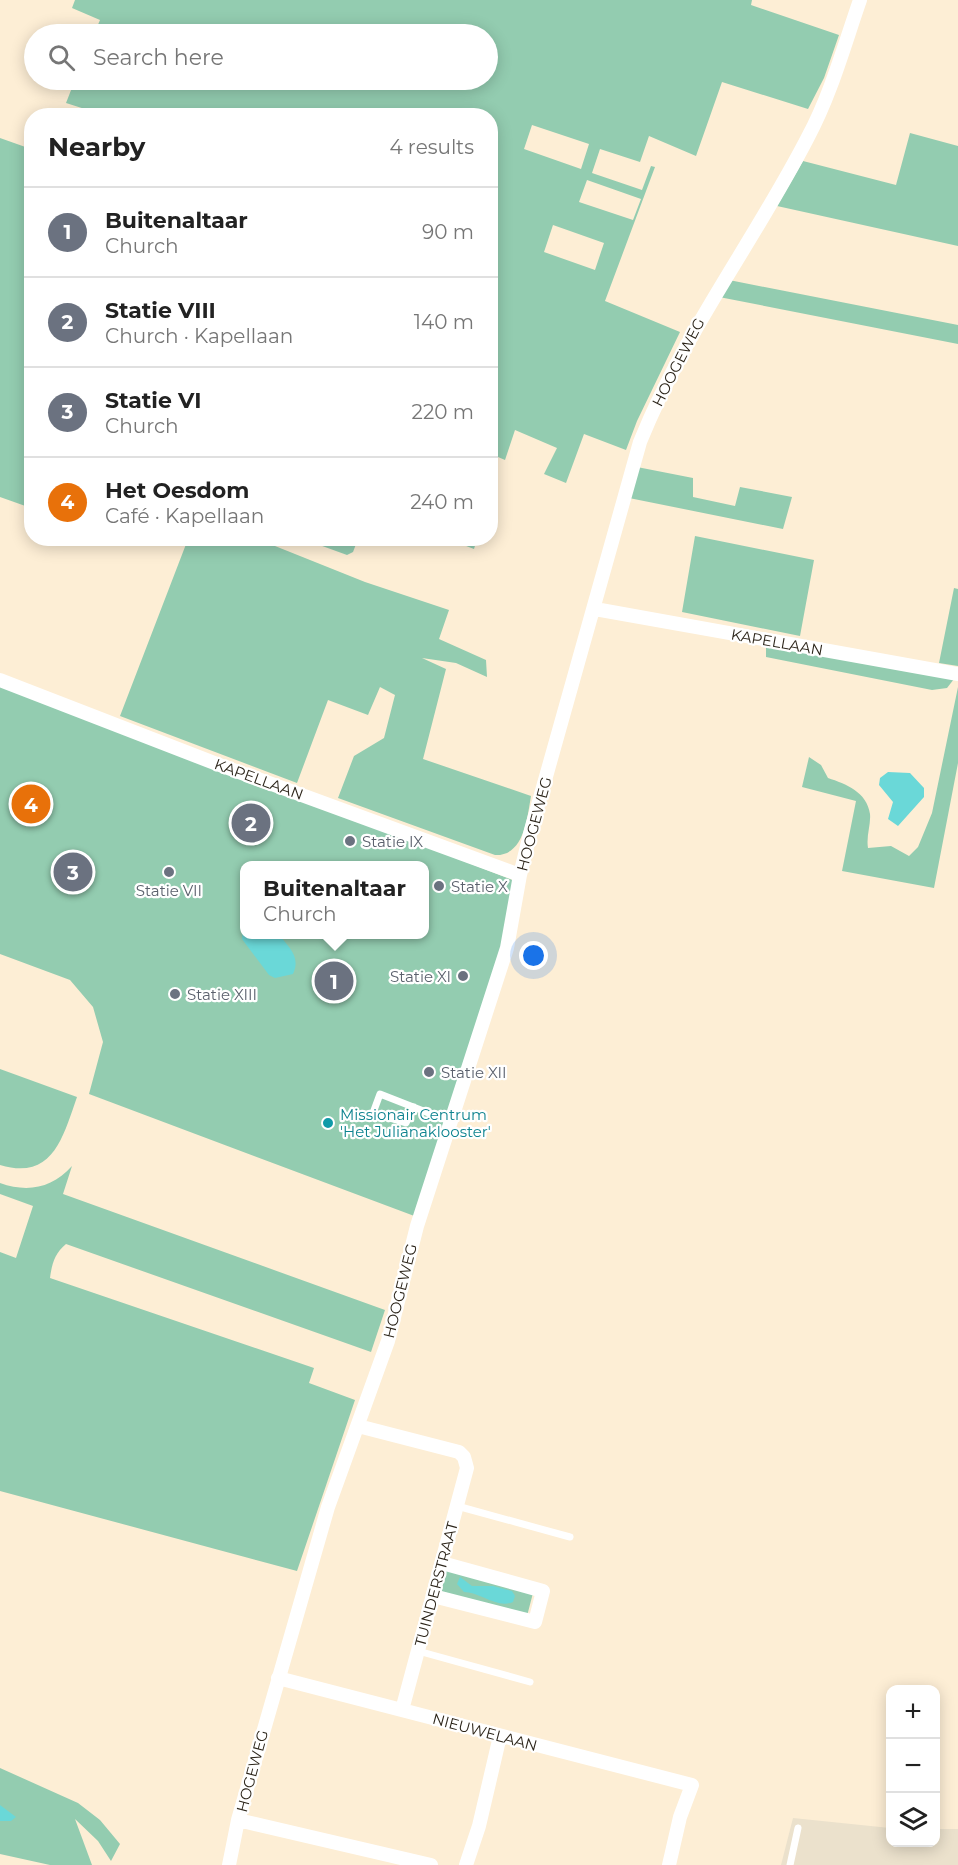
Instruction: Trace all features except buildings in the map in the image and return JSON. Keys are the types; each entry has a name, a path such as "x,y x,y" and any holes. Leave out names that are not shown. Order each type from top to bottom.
{"street":[{"name":"HOOGEWEG","path":"278,1678 328,1507 388,1341 417,1226 449,1121 507,948 520,875 640,442 660,393 699,320 808,137 832,84 860,0"},
{"name":"KAPELLAAN","path":"595,609 958,674"},
{"name":"KAPELLAAN","path":"0,680 236,771 520,875"},
{"name":"TUINDERSTRAAT","path":"358,1426 459,1452 464,1457 467,1468 402,1710"},
{"path":"433,1596 535,1622 543,1591 442,1563"},
{"name":"NIEUWELAAN","path":"278,1678 692,1785 680,1817 669,1865"},
{"name":"HOGEWEG","path":"229,1865 238,1820 278,1678"},
{"path":"466,1865 479,1826 500,1736"},
{"path":"238,1820 431,1865"}],"lane":[{"path":"414,1107 406,1123 396,1122 374,1113 380,1094 414,1107 449,1121"},
{"path":"457,1506 570,1537"},
{"path":"418,1651 530,1682"},
{"path":"790,1865 798,1828"}],"shaded area":[{"path":"793,1818 886,1828 886,1847 940,1847 940,1829 958,1829 958,1865 781,1865"}],"green space":[{"path":"75,0 752,0 751,5 839,35 824,78 808,109 722,82 696,156 649,136 640,162 600,149 592,173 642,190 651,166 655,167 605,301 680,332 637,421 626,450 584,434 566,483 544,474 557,448 515,430 505,460 498,457 498,108 82,108 66,103 71,90 498,90 498,24 98,24 100,20 72,8","holes":["532,125 589,144 581,169 524,149","587,180 641,199 633,220 579,202","553,225 604,243 595,270 544,252"]},
{"path":"910,133 958,146 958,246 777,206 803,161 896,185"},
{"path":"0,138 24,147 24,506 0,497"},
{"path":"729,280 958,325 958,344 719,297"},
{"path":"637,467 693,478 693,497 735,506 740,487 792,497 783,529 629,498"},
{"path":"695,536 814,560 800,636 682,612"},
{"path":"185,546 275,546 365,582 449,610 439,639 486,660 487,677 456,663 422,658 446,669 423,759 531,796 528,815 518,843 505,854 495,855 338,798 354,756 384,738 395,695 380,687 368,715 328,700 297,783 120,716"},
{"path":"322,546 355,546 353,552 347,555"},
{"path":"954,588 958,589 958,666 939,663"},
{"path":"766,645 954,679 947,688 932,690 766,657"},
{"path":"0,681 515,881 503,946 417,1217 89,1094 103,1042 93,1007 70,980 0,954"},
{"path":"958,687 958,763 934,888 842,871 856,801 802,787 809,757 821,765 828,778 855,790 865,800 870,814 868,848 891,846 909,856 918,847 932,813"},
{"path":"0,1069 77,1097 67,1127 53,1152 44,1161 32,1167 18,1168 0,1165"},
{"path":"72,1166 63,1194 385,1310 371,1352 66,1244 59,1251 53,1263 50,1278 314,1368 309,1383 355,1400 297,1571 0,1491 0,1252 16,1258 33,1206 0,1194 0,1183 20,1188 48,1184"},
{"path":"447,1568 533,1593 527,1616 440,1591"},
{"path":"0,1768 78,1803 100,1820 120,1844 111,1861 98,1841 75,1819 92,1865 50,1865 0,1854"}],"water":[{"path":"888,772 910,773 924,788 924,797 898,826 888,819 893,802 879,785 880,778"},
{"path":"242,939 282,939 290,948 296,962 293,974 275,978 269,975"},
{"path":"460,1577 472,1586 493,1586 512,1591 515,1596 513,1602 507,1604 495,1602 464,1592 457,1584"},
{"path":"0,1805 16,1817 11,1821 0,1821"}],"place":[{"name":"Het Oesdom","path":"31,804"},
{"name":"Statie VIII","path":"251,823"},
{"name":"Statie IX","path":"350,841"},
{"name":"Statie VI","path":"73,872"},
{"name":"Statie VII","path":"169,872"},
{"name":"Statie X","path":"439,886"},
{"name":"Statie XI","path":"463,976"},
{"name":"Buitenaltaar","path":"334,981"},
{"name":"Statie XIII","path":"175,994"},
{"name":"Statie XII","path":"429,1072"},
{"name":"Missionair Centrum 'Het Julianaklooster'","path":"328,1123"}]}
